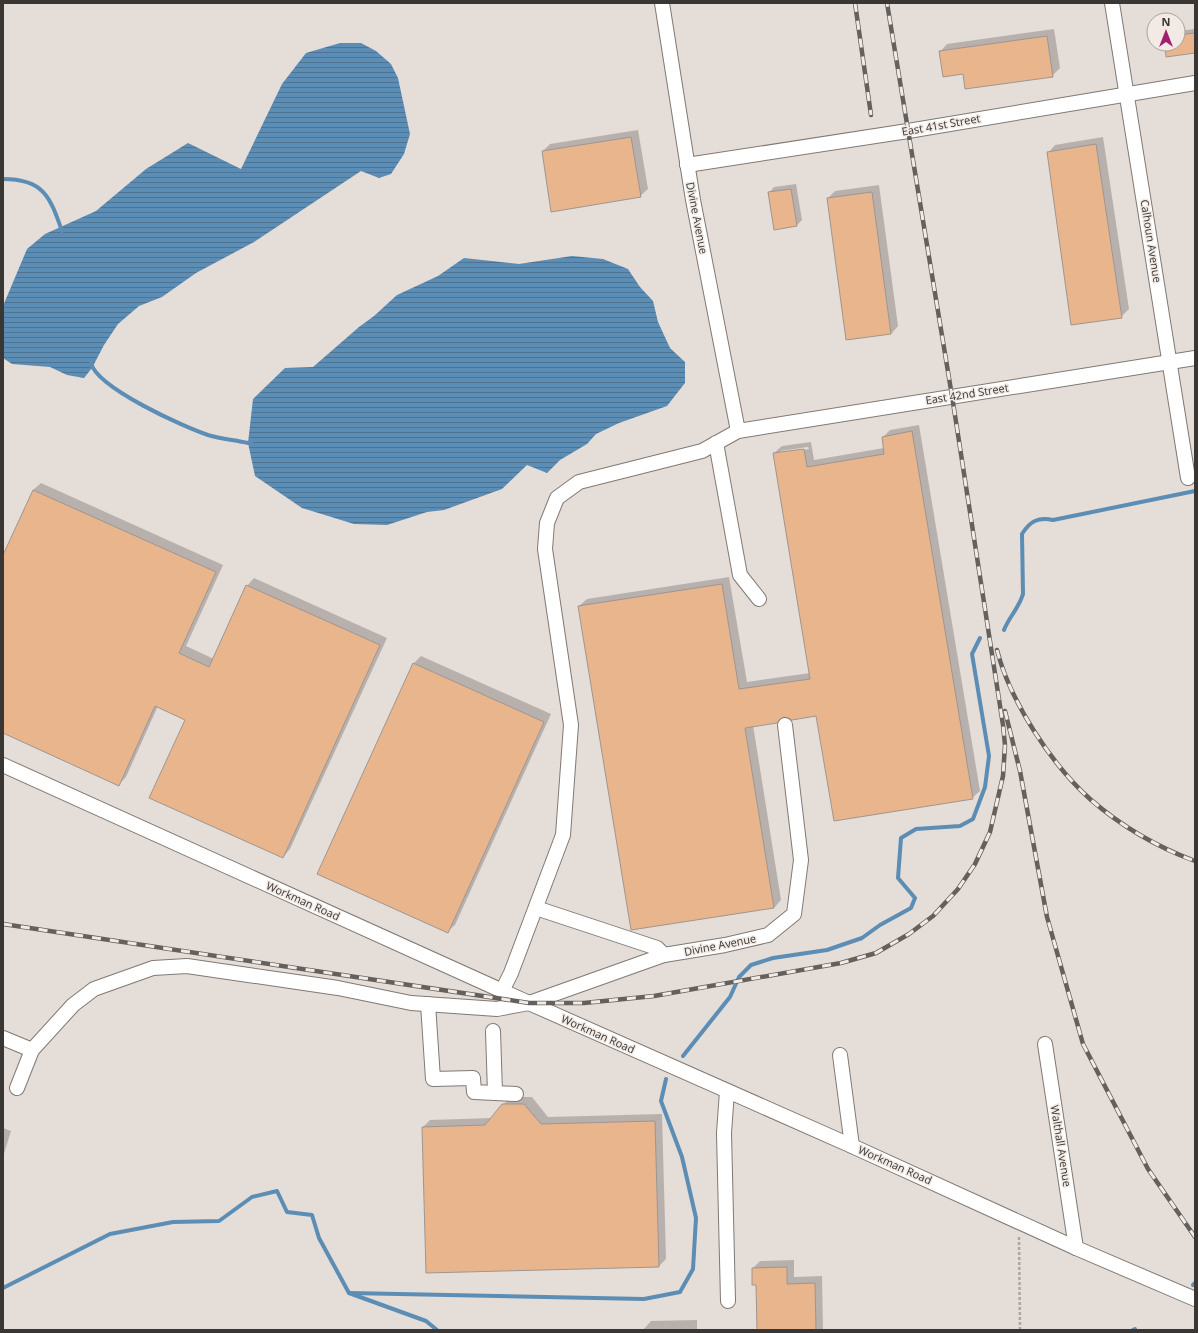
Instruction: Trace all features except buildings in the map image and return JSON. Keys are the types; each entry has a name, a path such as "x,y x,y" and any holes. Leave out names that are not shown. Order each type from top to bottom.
{"street":[{"name":"Divine Avenue","path":"662,3 687,165 738,431"},
{"name":"Calhoun Avenue","path":"1112,3 1188,478"},
{"name":"East 41st Street","path":"687,165 908,131 1195,83"},
{"name":"East 42nd Street","path":"502,991 511,973 563,836 571,725 545,549 547,523 557,498 579,482 702,451 738,431 1195,358"},
{"path":"716,443 740,575 759,599"},
{"name":"Divine Avenue","path":"32,1050 73,1005 94,989 153,968 187,966 338,988 411,1003 497,1009 530,1003 664,955 726,945 768,935 794,914 801,860 785,726"},
{"name":"Workman Road","path":"3,765 502,991 1195,1300"},
{"path":"536,908 657,948 664,955"},
{"path":"428,1004 433,1079 472,1078 474,1092 516,1094"},
{"path":"493,1031 494,1093"},
{"path":"3,1038 32,1050 17,1088"},
{"name":"Walthall Avenue","path":"1046,1044 1076,1248"},
{"path":"840,1055 852,1146"},
{"path":"727,1091 724,1133 728,1301"}],"path":[{"path":"1019,1221 1020,1330"}],"water":[{"path":"340,43 361,43 376,51 391,64 398,78 410,134 404,154 391,174 379,178 361,171 254,242 196,273 162,297 139,306 118,324 104,345 92,368 84,378 67,375 50,367 12,364 3,358 3,306 27,249 45,234 96,211 146,169 188,143 241,169 282,84 306,53"},
{"path":"572,256 603,259 628,269 640,287 653,301 658,322 670,348 685,362 685,383 667,406 619,423 596,434 587,444 560,460 547,473 527,465 502,489 444,510 427,512 387,525 354,524 302,508 255,476 248,443 253,399 285,368 313,367 397,295 438,276 464,258 519,264"}],"waterway":[{"path":"3,179 28,182 37,186 49,200 62,231"},
{"path":"91,363 97,373 108,384 124,395 180,424 218,438 248,443 252,441"},
{"path":"1004,630 1023,594 1022,534 1031,523 1043,519 1053,520 1195,491"},
{"path":"683,1056 730,997 739,977 751,965 773,958 827,950 862,938 880,925 911,908 915,898 898,878 901,838 916,829 960,826 973,819 985,787 989,756 972,654 980,638"},
{"path":"349,1293 644,1299 680,1292 693,1269 696,1218 682,1157 661,1101 666,1079"},
{"path":"3,1288 110,1234 173,1222 219,1221 252,1197 277,1191 287,1212 312,1215 319,1238 349,1293 426,1321 437,1330"}],"railway":[{"path":"855,3 871,115"},
{"path":"3,924 529,1003 584,1003 654,996 841,963 876,953 909,934 933,916 958,889 975,864 990,832 1003,776 1005,745 952,396 887,3"},
{"path":"997,650 1003,670 1022,710 1047,750 1075,785 1102,809 1127,827 1153,842 1195,861"},
{"path":"1005,711 1020,771 1047,917 1083,1044 1148,1169 1195,1237"}]}
